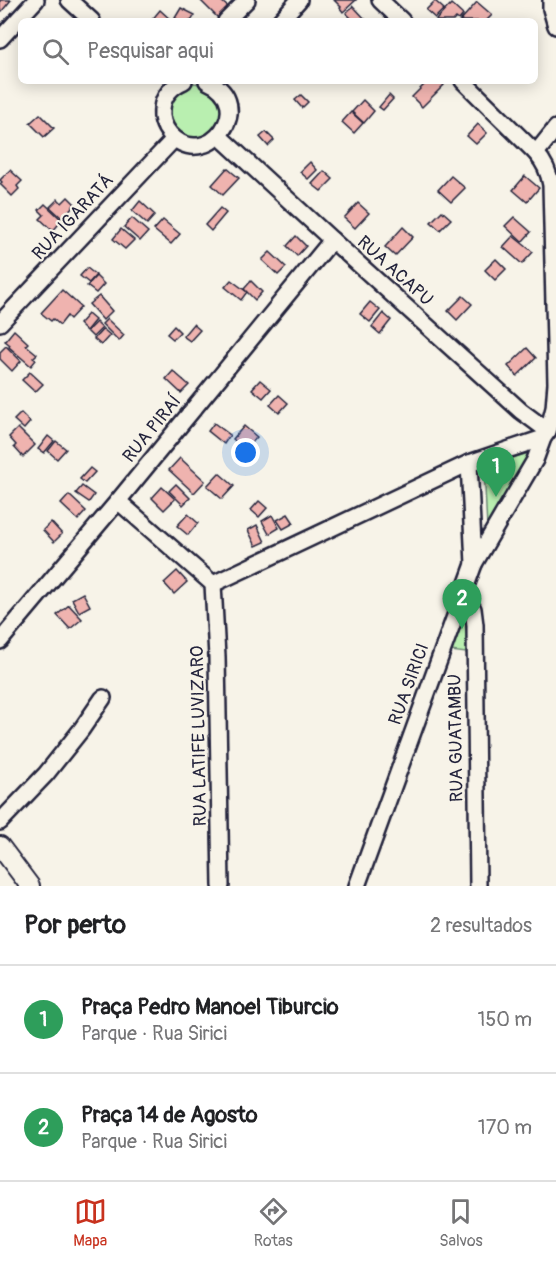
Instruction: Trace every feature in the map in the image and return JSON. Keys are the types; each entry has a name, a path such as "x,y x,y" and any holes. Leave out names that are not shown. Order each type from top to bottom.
{"main road":[{"path":"4,858 30,886"}],"street":[{"path":"19,18 36,0"},
{"path":"69,0 89,18"},
{"path":"229,18 247,0"},
{"path":"380,0 399,18"},
{"path":"551,0 556,26"},
{"path":"0,39 18,20"},
{"path":"164,86 162,121 174,138 192,146 211,142 225,127 229,117 228,106 218,84"},
{"name":"RUA SIRICI","path":"357,886 474,564 549,434 554,408 556,390 555,279 549,173 544,162 536,153 467,84"},
{"path":"536,153 555,133"},
{"name":"RUA ACAPU","path":"219,136 549,434"},
{"name":"RUA IGARATÁ","path":"0,322 174,138"},
{"name":"RUA PIRAÍ","path":"0,641 332,240"},
{"path":"118,501 213,585 469,463 549,434"},
{"path":"469,463 474,564"},
{"name":"RUA LATIFE LUVIZARO","path":"213,585 217,657 221,886"},
{"name":"RUA GUATAMBU","path":"463,593 473,609 475,625 478,886"},
{"path":"0,822 46,774 103,698"}],"green space":[{"path":"203,84 220,97 223,115 214,134 195,141 176,133 167,119 170,98 182,86"},
{"path":"533,452 487,529 484,465"},
{"path":"467,608 466,653 450,651"}],"building":[{"path":"0,0 11,0 2,11 0,10"},
{"path":"200,0 220,0 228,7 218,18"},
{"path":"334,0 356,0 343,12"},
{"path":"435,1 444,9 435,18 426,10"},
{"path":"477,2 492,15 489,18 463,18"},
{"path":"451,4 463,15 461,18 438,18"},
{"path":"353,6 364,18 351,18 346,13"},
{"path":"181,8 195,15 193,18 175,18"},
{"path":"160,10 169,18 153,18"},
{"path":"425,84 444,85 422,107 412,97"},
{"path":"301,95 308,102 302,108 295,100"},
{"path":"389,95 393,99 383,110 379,107"},
{"path":"363,100 374,111 364,123 352,112"},
{"path":"351,112 363,123 354,133 342,122"},
{"path":"40,114 54,128 44,137 30,123"},
{"path":"478,124 487,133 476,144 467,136"},
{"path":"266,132 274,140 268,146 260,137"},
{"path":"310,162 317,170 308,179 300,172"},
{"path":"227,168 239,178 223,195 212,185"},
{"path":"10,170 22,181 17,186 19,189 12,196 0,184 2,182 0,180"},
{"path":"324,171 333,179 321,191 312,184"},
{"path":"451,176 465,188 451,202 438,190"},
{"path":"525,176 539,188 527,202 513,190"},
{"path":"68,197 75,204 62,218 50,207 58,199 62,203"},
{"path":"140,201 155,215 147,224 132,211"},
{"path":"358,203 369,213 355,228 344,218"},
{"path":"45,204 62,220 53,231 40,219 44,215 39,210"},
{"path":"220,208 226,213 211,231 205,225"},
{"path":"442,211 451,219 440,230 431,222"},
{"path":"514,217 531,232 522,242 505,226"},
{"path":"132,218 148,232 140,241 124,227"},
{"path":"163,220 180,234 171,244 154,230"},
{"path":"403,227 413,237 395,256 385,247"},
{"path":"121,229 134,240 125,249 113,239"},
{"path":"296,236 306,246 297,256 287,246"},
{"path":"513,236 533,252 522,264 503,247"},
{"path":"270,252 286,267 278,275 262,260"},
{"path":"496,259 506,269 495,280 485,270"},
{"path":"87,268 96,275 89,283 80,276"},
{"path":"96,276 104,284 96,293 87,286"},
{"path":"231,280 247,292 241,300 225,287"},
{"path":"251,281 262,292 255,300 244,289"},
{"path":"62,290 81,307 70,319 67,316 60,325 41,313"},
{"path":"99,296 112,311 103,320 89,304"},
{"path":"463,296 472,304 457,320 448,311"},
{"path":"370,302 380,310 370,322 360,314"},
{"path":"383,313 391,320 380,334 372,327"},
{"path":"88,314 95,320 86,331 79,324"},
{"path":"107,319 124,335 119,341 102,324"},
{"path":"96,322 102,328 93,337 87,331"},
{"path":"193,324 200,330 190,341 183,336"},
{"path":"174,326 180,332 173,339 167,334"},
{"path":"103,329 110,335 101,345 94,339"},
{"path":"14,330 37,354 31,366 5,341"},
{"path":"6,346 21,361 12,371 0,359 0,352"},
{"path":"527,348 536,358 517,376 508,366"},
{"path":"173,371 189,385 181,393 166,379"},
{"path":"30,372 43,384 35,392 22,380"},
{"path":"260,380 271,389 263,398 252,389"},
{"path":"279,395 288,403 279,413 270,405"},
{"path":"21,413 30,422 24,429 14,420"},
{"path":"214,423 230,435 224,444 208,431"},
{"path":"244,426 257,437 245,450 233,439"},
{"path":"18,428 35,445 23,457 9,437"},
{"path":"48,436 54,441 44,453 38,449"},
{"path":"56,441 66,449 57,459 48,451"},
{"path":"180,458 205,481 194,493 169,470"},
{"path":"90,468 95,472 85,483 80,479"},
{"path":"219,473 234,486 222,499 207,486"},
{"path":"176,484 190,498 183,505 169,491"},
{"path":"82,486 94,495 89,502 76,493"},
{"path":"162,487 175,499 164,510 152,498"},
{"path":"69,495 86,511 78,520 61,504"},
{"path":"259,501 267,508 259,517 251,510"},
{"path":"188,514 198,523 188,535 177,526"},
{"path":"288,514 294,523 283,529 277,520"},
{"path":"272,515 279,528 269,534 262,521"},
{"path":"51,522 62,534 54,542 43,530"},
{"path":"257,525 265,542 256,546 248,530"},
{"path":"177,571 187,582 174,594 164,583"},
{"path":"83,593 90,606 79,612 72,599"},
{"path":"69,605 82,619 70,629 57,615"}],"place":[{"name":"Praça Pedro Manoel Tiburcio","path":"496,497"},
{"name":"Praça 14 de Agosto","path":"462,629"}]}
